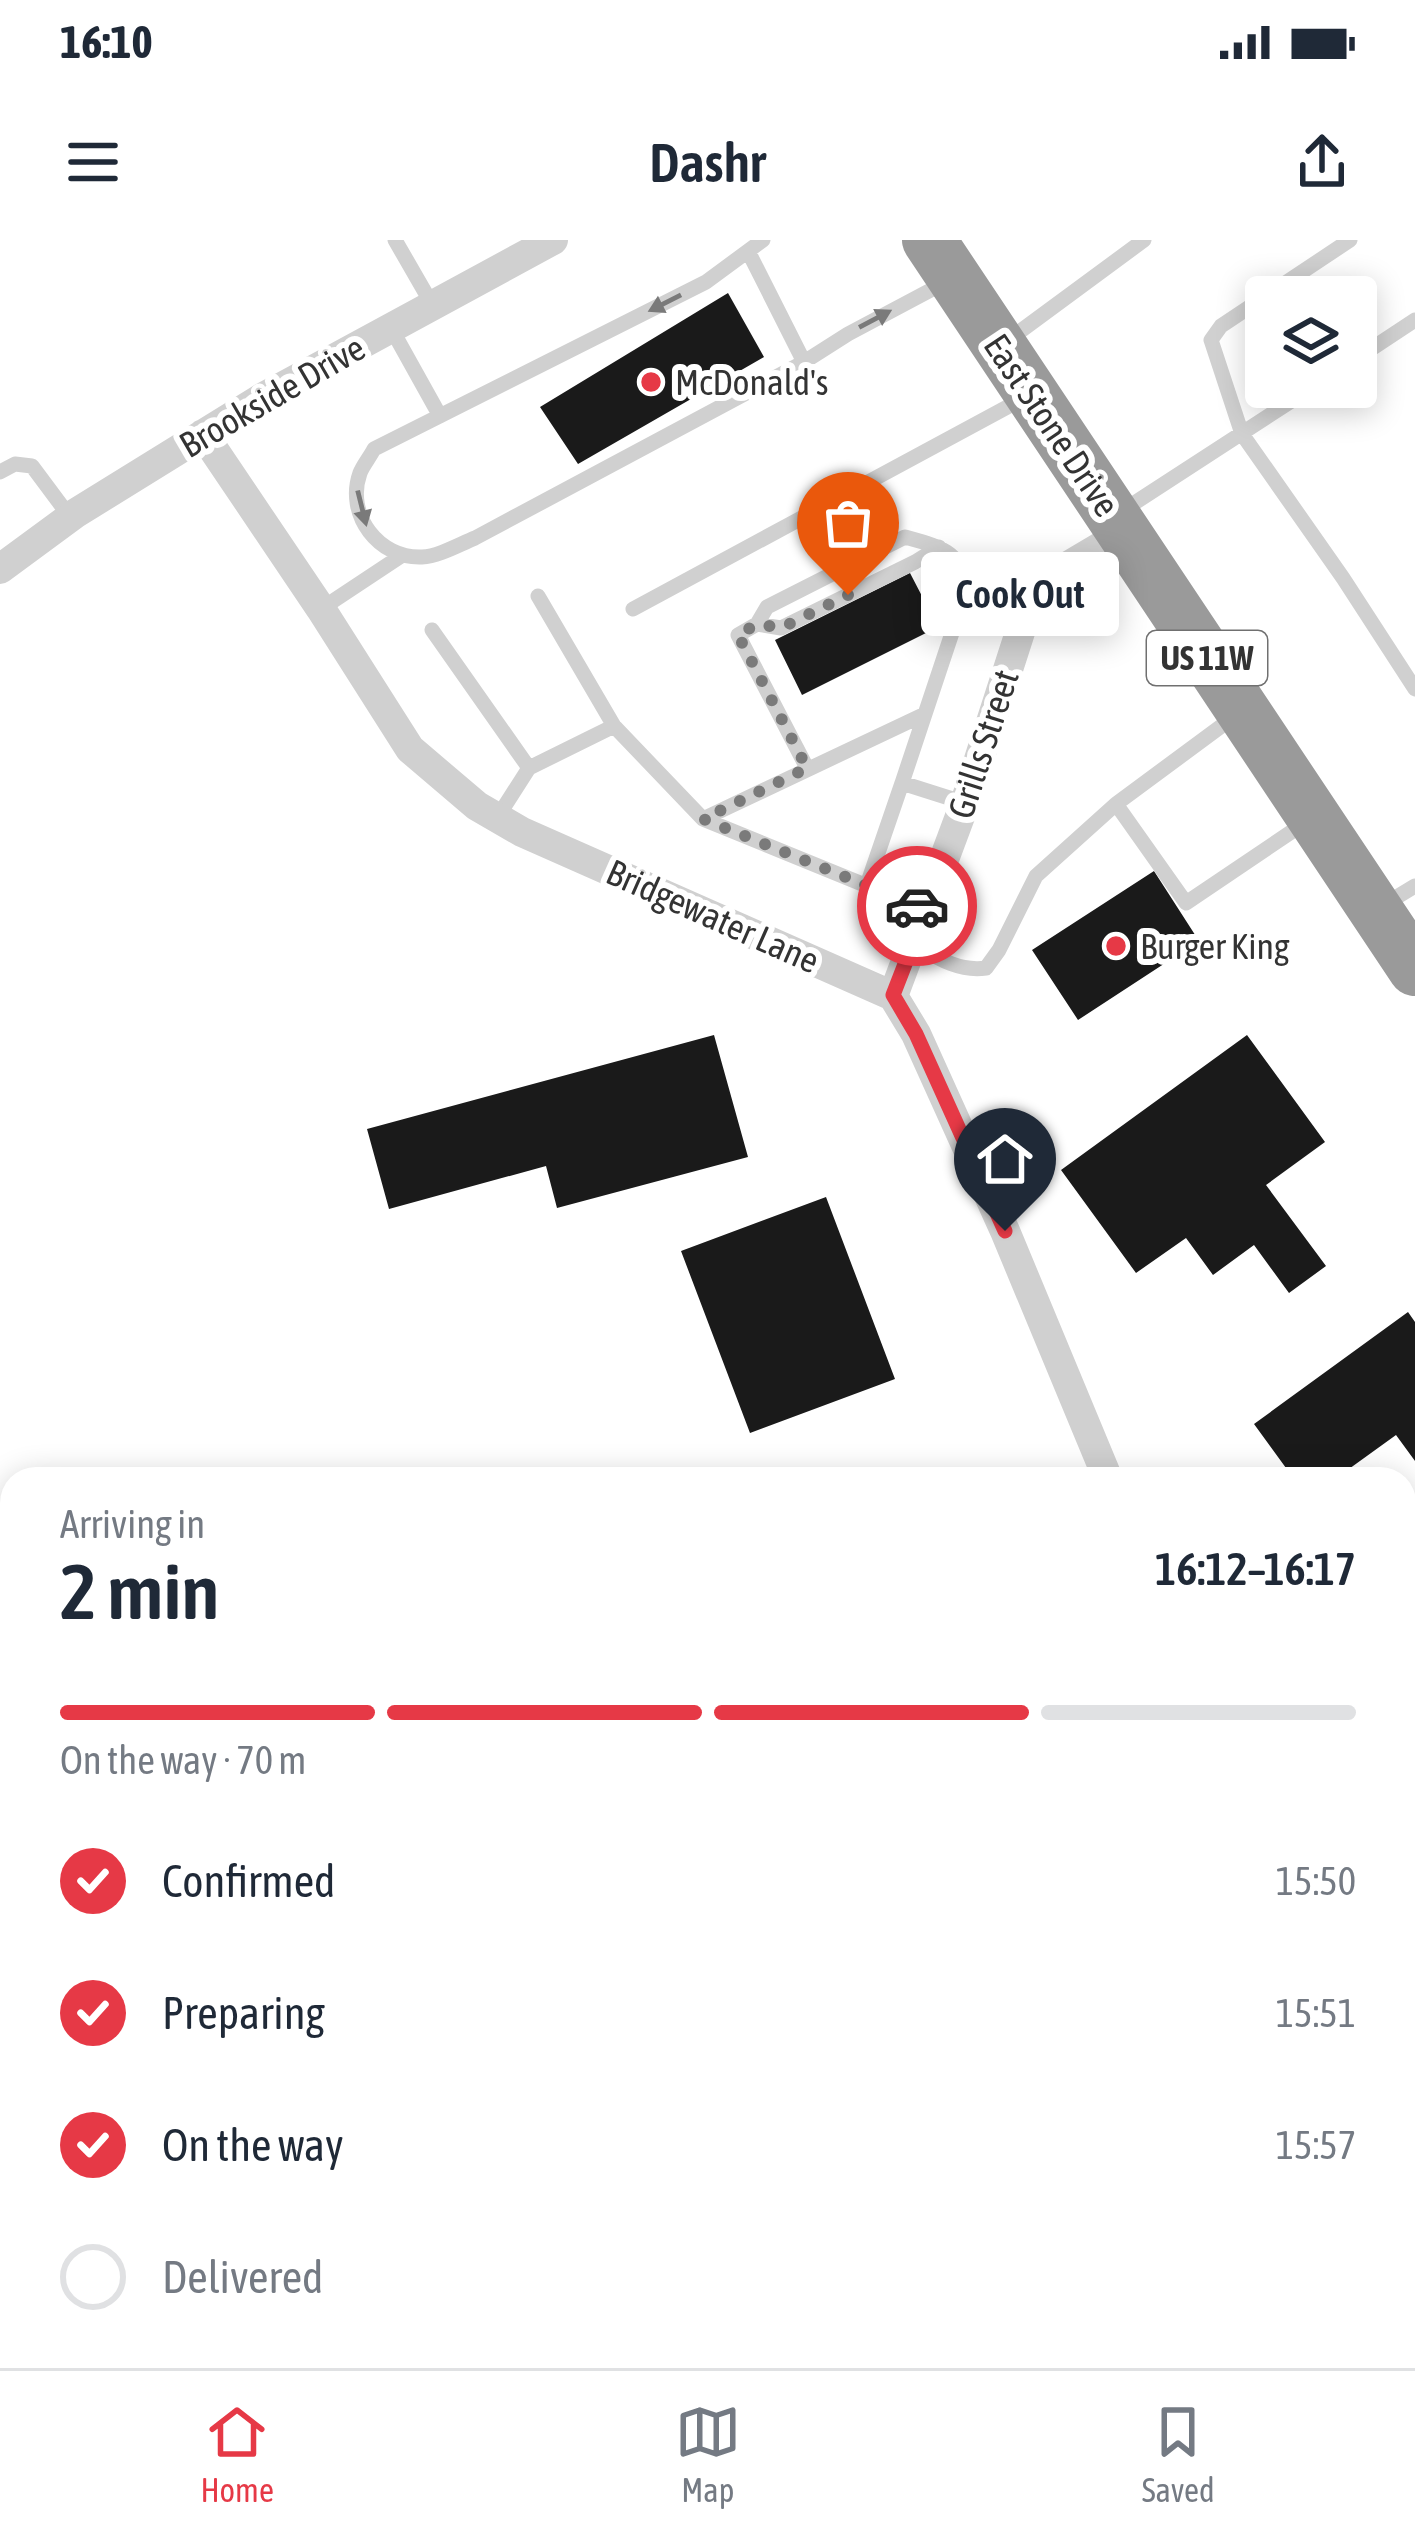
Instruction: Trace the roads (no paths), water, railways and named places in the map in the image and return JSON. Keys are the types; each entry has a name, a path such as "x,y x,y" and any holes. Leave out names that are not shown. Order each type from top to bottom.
{"highway":[{"name":"East Stone Drive","path":"942,259 1313,817 1395,898 1415,969"}],"street":[{"name":"Brookside Drive","path":"0,568 70,518 262,398 543,242"},
{"name":"Bridgewater Lane","path":"203,434 410,749 477,806 521,832 893,995"},
{"name":"Grills Street","path":"893,995 964,803 1022,626 1042,587 1119,525"},
{"path":"893,995 916,1034 1005,1231 1103,1467"}],"lane":[{"path":"395,240 433,306"},
{"path":"763,240 706,282 374,449 360,473 357,511 368,530 401,556 427,557 475,538 804,362 848,334 942,259"},
{"path":"1000,346 1144,240"},
{"path":"1350,240 1221,326 1210,340 1242,434 1415,689"},
{"path":"748,251 804,362"},
{"path":"1377,345 1415,320"},
{"path":"391,328 440,416"},
{"path":"633,609 1031,393"},
{"path":"1119,525 1281,408"},
{"path":"0,472 15,464 32,466 70,518"},
{"path":"807,768 738,635 757,624 766,607 905,537 939,547 959,562 965,594 867,886"},
{"path":"757,624 781,628 939,547"},
{"path":"321,609 401,556"},
{"path":"538,596 614,726 703,819 926,910"},
{"path":"432,629 530,768"},
{"path":"912,944 969,970 986,968 1036,876 1116,804 1242,711"},
{"path":"703,819 925,714"},
{"path":"497,818 530,768 614,726"},
{"path":"902,783 964,803"},
{"path":"1116,804 1186,903 1313,817"}],"place":[{"name":"McDonald's","path":"651,382"},
{"name":"Cook Out","path":"848,595"},
{"name":"Burger King","path":"1116,946"}]}
